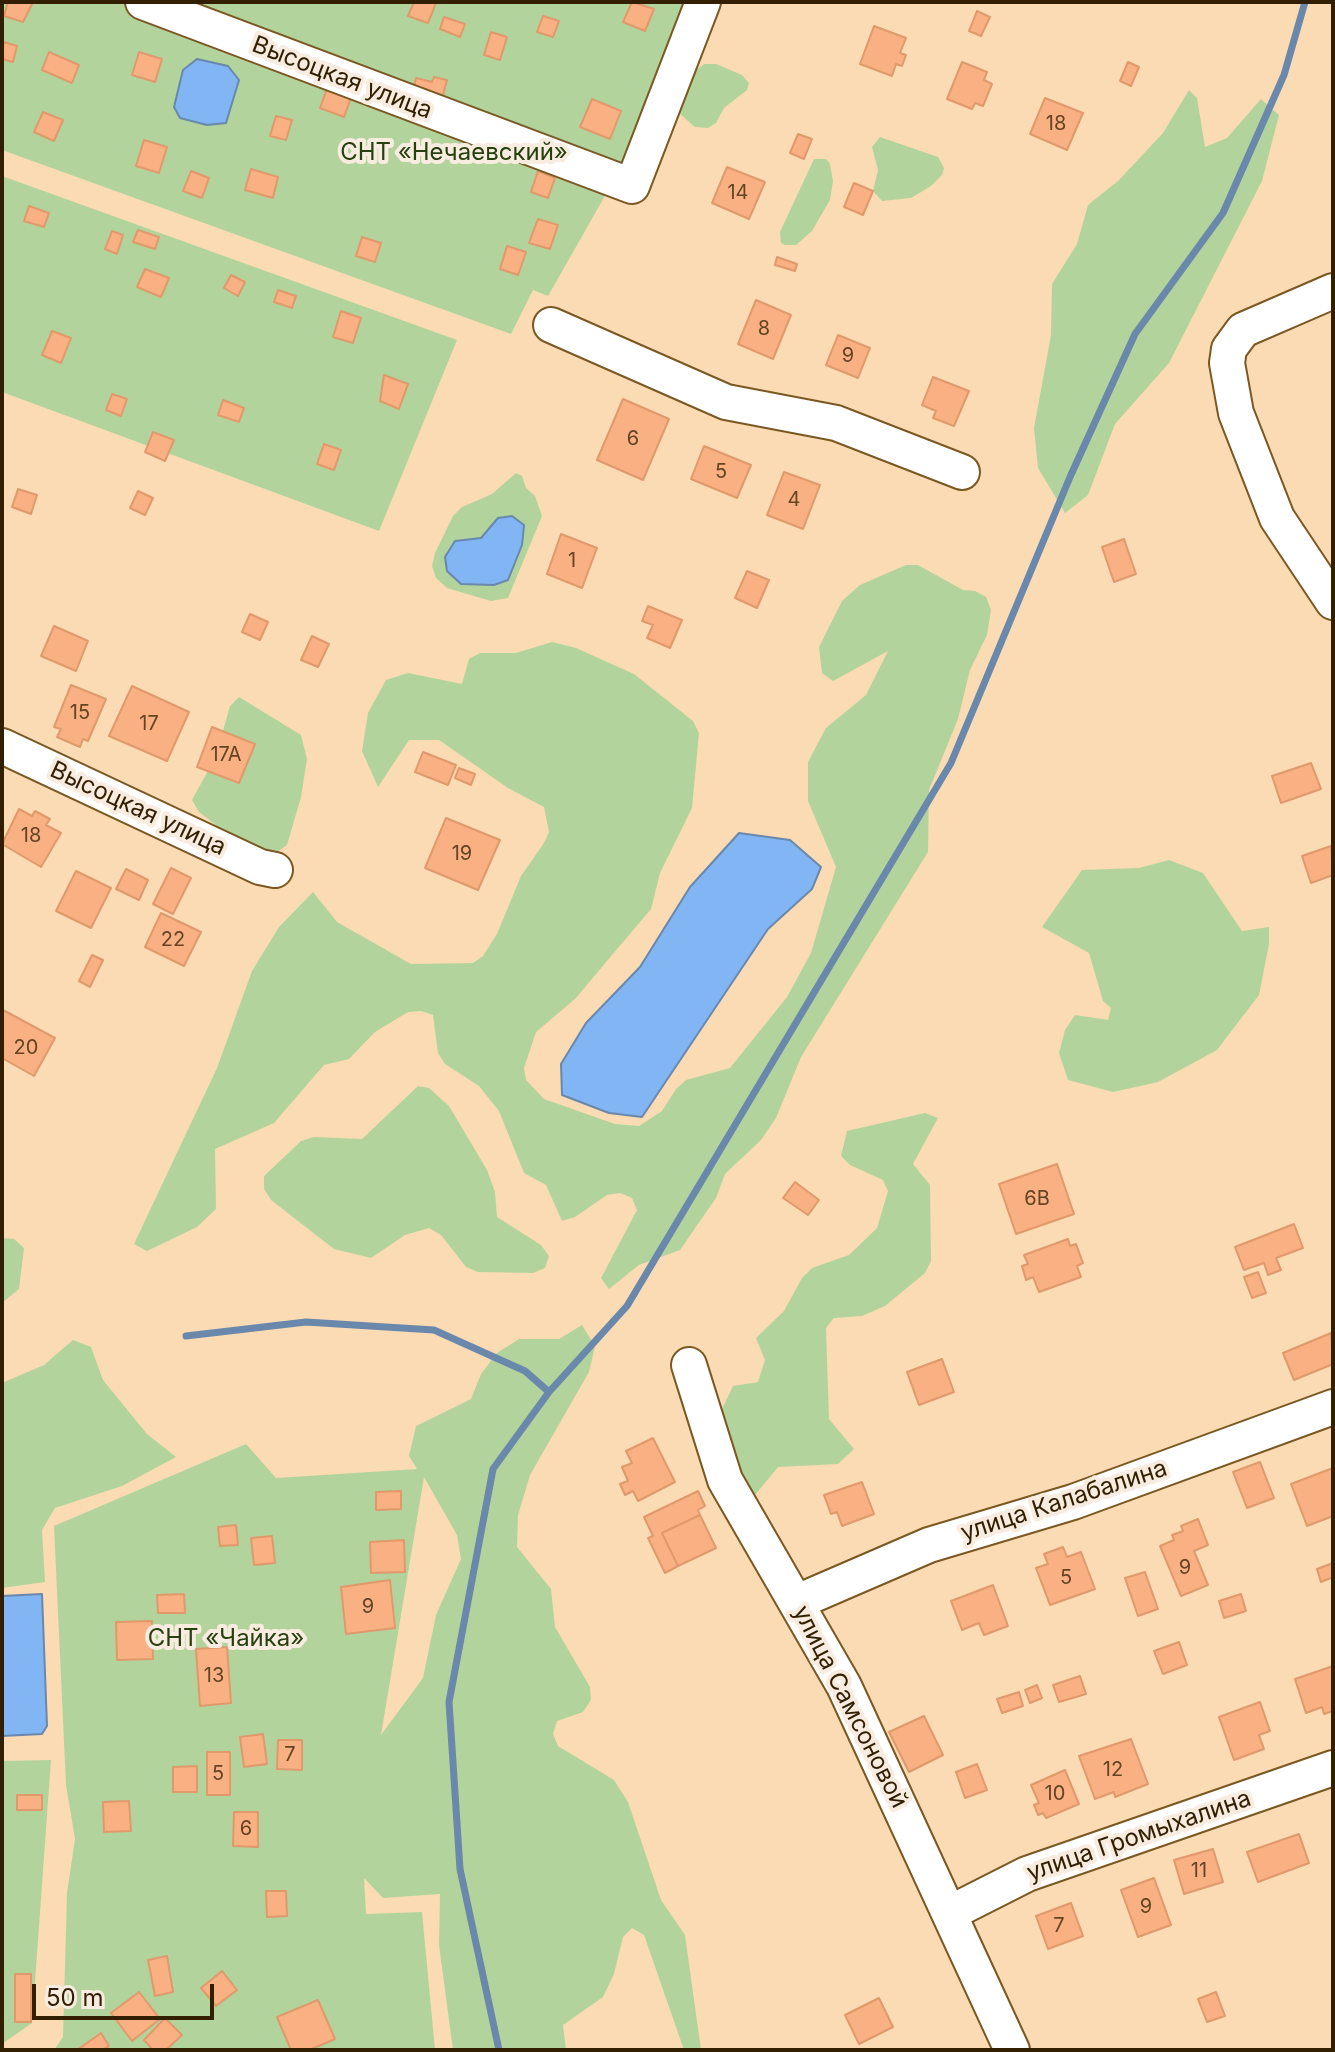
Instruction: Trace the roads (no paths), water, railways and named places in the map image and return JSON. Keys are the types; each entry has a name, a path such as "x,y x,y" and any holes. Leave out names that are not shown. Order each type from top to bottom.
{"street":[{"name":"Высоцкая улица","path":"143,2 632,186 703,2"},
{"path":"1333,291 1243,330 1229,349 1227,363 1236,413 1277,518 1333,602"},
{"path":"551,325 726,402 836,423 962,472"},
{"name":"Высоцкая улица","path":"2,746 260,867 275,870"},
{"name":"улица Самсоновой","path":"689,1365 725,1480 844,1686 1012,2050"},
{"name":"улица Калабалина","path":"797,1602 929,1545 1073,1502 1333,1407"},
{"name":"улица Громыхалина","path":"950,1913 1027,1874 1333,1768"}],"water":[{"path":"197,59 228,66 239,80 226,123 207,125 180,118 174,107 183,70"},
{"path":"512,516 524,525 522,545 508,580 494,585 461,584 447,571 445,557 455,541 481,538 498,518"},
{"path":"739,833 790,840 821,867 812,889 768,929 642,1117 609,1113 562,1095 561,1064 586,1023 640,967 690,887"},
{"path":"42,1594 47,1726 42,1734 2,1736 2,1596"}],"waterway":[{"path":"499,2050 460,1869 449,1702 493,1469 549,1392 627,1306 951,763 1070,477 1135,334 1223,213 1284,75 1305,2"},
{"path":"186,1336 306,1322 434,1330 525,1371 549,1392"}],"park label":[{"name":"СНТ «Нечаевский»","path":"454,153"},
{"name":"СНТ «Чайка»","path":"226,1639"}]}
